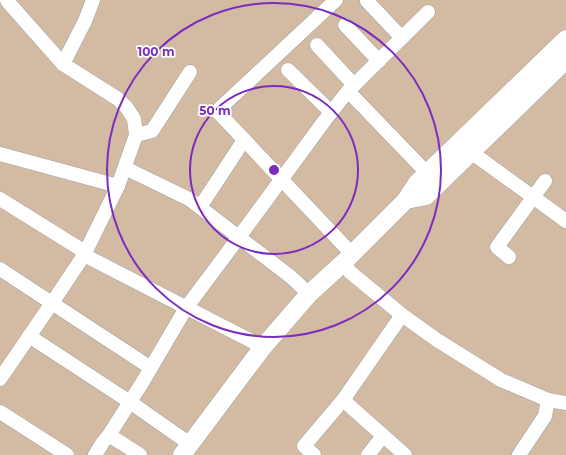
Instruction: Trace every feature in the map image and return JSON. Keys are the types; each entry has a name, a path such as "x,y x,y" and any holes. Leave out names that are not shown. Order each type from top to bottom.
{"main road":[{"path":"186,450 263,347 310,294 406,200 417,183 566,39"},
{"path":"406,200 426,196 566,60"}],"street":[{"path":"63,64 85,20 93,0"},
{"path":"336,0 217,111 281,180 348,258 350,272 402,315 437,340 501,380 548,400 566,402"},
{"path":"0,379 85,253 118,186 136,135 134,120 127,108 118,99 63,64 7,1"},
{"path":"367,1 402,38"},
{"path":"95,455 110,435 186,308 332,112 351,88 428,12"},
{"path":"346,25 378,61"},
{"path":"317,46 351,88 427,174"},
{"path":"288,70 332,112"},
{"path":"136,135 152,131 190,72"},
{"path":"200,207 244,140"},
{"path":"471,152 566,221"},
{"path":"0,154 118,186"},
{"path":"125,168 189,199 310,294"},
{"path":"509,257 497,247 545,181"},
{"path":"0,199 85,253 186,308 263,347"},
{"path":"0,269 151,368"},
{"path":"314,455 304,446 343,400 402,315"},
{"path":"29,336 130,402 186,450"},
{"path":"343,400 405,455"},
{"path":"518,455 544,416 548,400"},
{"path":"0,412 67,455"},
{"path":"110,435 140,455"},
{"path":"368,455 383,436"}],"shaded area":[{"path":"0,0 566,0 566,455 0,455"}]}
